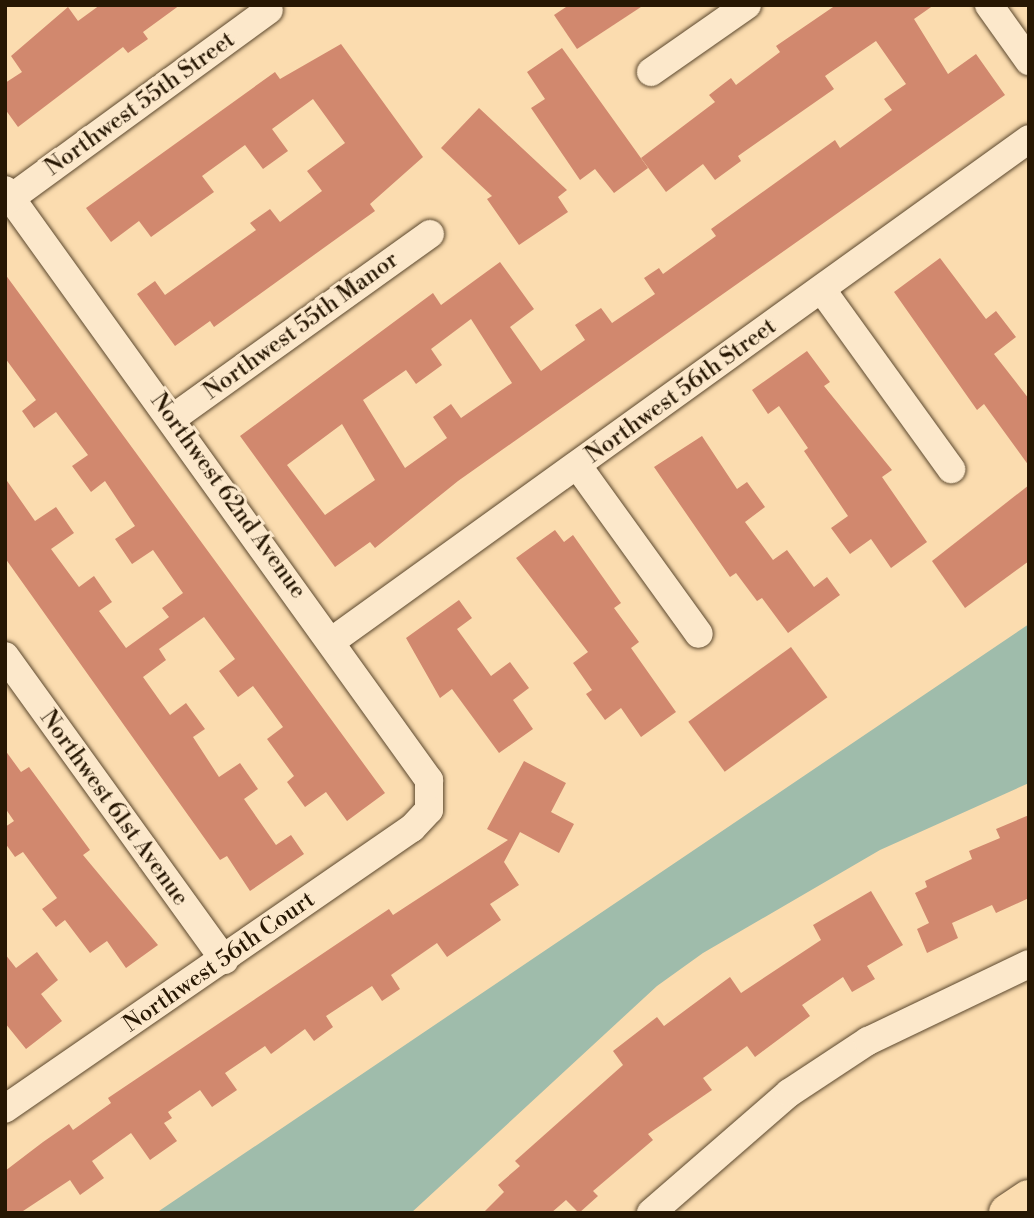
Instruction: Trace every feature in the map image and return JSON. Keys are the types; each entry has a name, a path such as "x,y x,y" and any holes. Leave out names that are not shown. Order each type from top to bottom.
{"highway":[{"path":"1008,1213 1029,1199"}],"street":[{"path":"652,72 747,5"},
{"path":"989,5 1029,61"},
{"name":"Northwest 55th Street","path":"8,194 269,10"},
{"name":"Northwest 56th Street","path":"332,641 1029,139"},
{"name":"Northwest 62nd Avenue","path":"8,194 173,418 429,780 429,810"},
{"name":"Northwest 55th Manor","path":"173,418 430,234"},
{"path":"822,290 951,469"},
{"path":"577,465 699,634"},
{"name":"Northwest 61st Avenue","path":"5,656 223,960"},
{"name":"Northwest 56th Court","path":"5,1110 412,828 429,810"},
{"path":"651,1213 789,1093 868,1041 1029,964"}],"shaded area":[{"path":"1029,624 1029,783 880,850 703,953 657,986 411,1213 156,1213"}],"building":[{"path":"100,5 180,5 143,32 148,39 128,53 123,47 18,127 5,109 5,83 22,72 11,56 68,7 78,21"},
{"path":"569,5 644,5 577,49 554,15"},
{"path":"836,5 934,5 914,19 948,74 976,54 1005,95 458,481 375,548 370,542 335,567 240,436 433,293 441,305 500,262 534,309 510,327 541,371 585,340 575,325 601,308 612,323 655,294 644,278 659,268 663,274 716,236 711,229 835,140 840,148 892,110 884,99 906,84 876,41 825,76 834,89 738,156 741,161 715,180 703,164 666,192 641,158 715,102 709,95 731,78 736,85 780,52 776,46","holes":["471,319 512,383 461,418 451,404 433,417 447,438 405,468 363,400 406,370 416,384 442,365 431,349","342,424 375,480 325,515 287,465"]},
{"path":"341,44 423,157 370,204 375,211 214,327 210,321 175,346 137,294 155,281 165,295 256,230 250,223 270,209 280,222 322,191 307,171 345,143 313,99 272,129 288,151 263,169 245,145 202,176 214,192 151,237 139,221 111,242 86,208 275,72 280,79"},
{"path":"562,48 648,168 614,193 595,169 580,180 531,108 545,99 527,72"},
{"path":"479,108 567,190 558,197 568,212 519,245 487,199 492,196 441,148"},
{"path":"940,258 986,319 996,311 1016,337 994,354 1029,399 1029,466 984,404 977,410 894,292"},
{"path":"5,274 385,793 347,821 326,792 305,807 287,782 294,776 267,739 283,727 253,686 238,697 219,671 235,659 204,617 159,649 166,660 143,677 170,715 186,703 205,729 193,737 219,777 240,763 258,789 244,799 276,845 291,835 304,854 250,891 227,856 220,860 5,558 5,478 35,521 56,507 74,533 51,549 79,587 94,576 112,602 99,611 126,648 169,617 162,608 183,593 153,550 132,564 115,539 135,526 105,481 91,492 72,466 88,455 56,412 34,428 22,411 36,400 5,358"},
{"path":"807,351 830,382 824,386 892,470 882,477 927,542 891,568 871,539 850,554 831,528 848,516 804,451 808,448 779,406 768,414 752,390"},
{"path":"702,436 737,489 747,482 765,507 745,522 773,560 787,550 814,587 827,577 840,595 788,633 762,598 757,601 736,573 730,577 654,467"},
{"path":"1029,485 1029,561 965,608 932,561"},
{"path":"555,530 564,542 573,535 621,603 614,608 639,642 631,648 676,712 641,737 621,708 605,720 586,694 592,690 573,663 588,652 516,558"},
{"path":"459,600 472,618 457,629 491,676 510,662 529,688 513,700 533,729 499,753 452,689 440,698 406,638"},
{"path":"791,647 827,697 725,772 688,722"},
{"path":"5,750 21,772 29,767 90,850 83,855 158,945 126,968 107,941 90,953 65,920 56,927 42,909 57,898 23,852 15,857 5,843 5,827 14,821 5,808"},
{"path":"524,761 566,783 551,812 574,824 559,853 520,832 504,862 519,885 490,904 501,920 447,957 437,943 391,975 400,989 382,1001 372,986 326,1016 333,1027 314,1041 305,1029 271,1054 265,1046 225,1073 237,1090 212,1107 200,1090 168,1112 172,1118 164,1123 177,1141 150,1160 131,1133 92,1161 104,1178 80,1195 70,1180 20,1213 5,1213 5,1171 43,1142 69,1124 73,1130 111,1103 108,1098 389,909 393,915 508,840 487,829"},
{"path":"1029,815 1029,898 996,913 992,905 952,923 958,938 927,953 917,929 929,923 915,893 927,887 925,881 972,859 969,851 1000,838 996,829"},
{"path":"871,891 903,945 867,966 875,979 852,992 843,977 802,1005 810,1016 755,1057 747,1046 703,1078 712,1090 648,1134 653,1140 593,1191 598,1196 579,1213 566,1200 551,1213 483,1213 504,1192 498,1185 520,1166 515,1161 623,1065 613,1051 657,1017 664,1026 730,977 741,993 821,940 813,925"},
{"path":"37,952 58,980 41,994 62,1021 26,1049 5,1023 5,954 16,968"}]}
